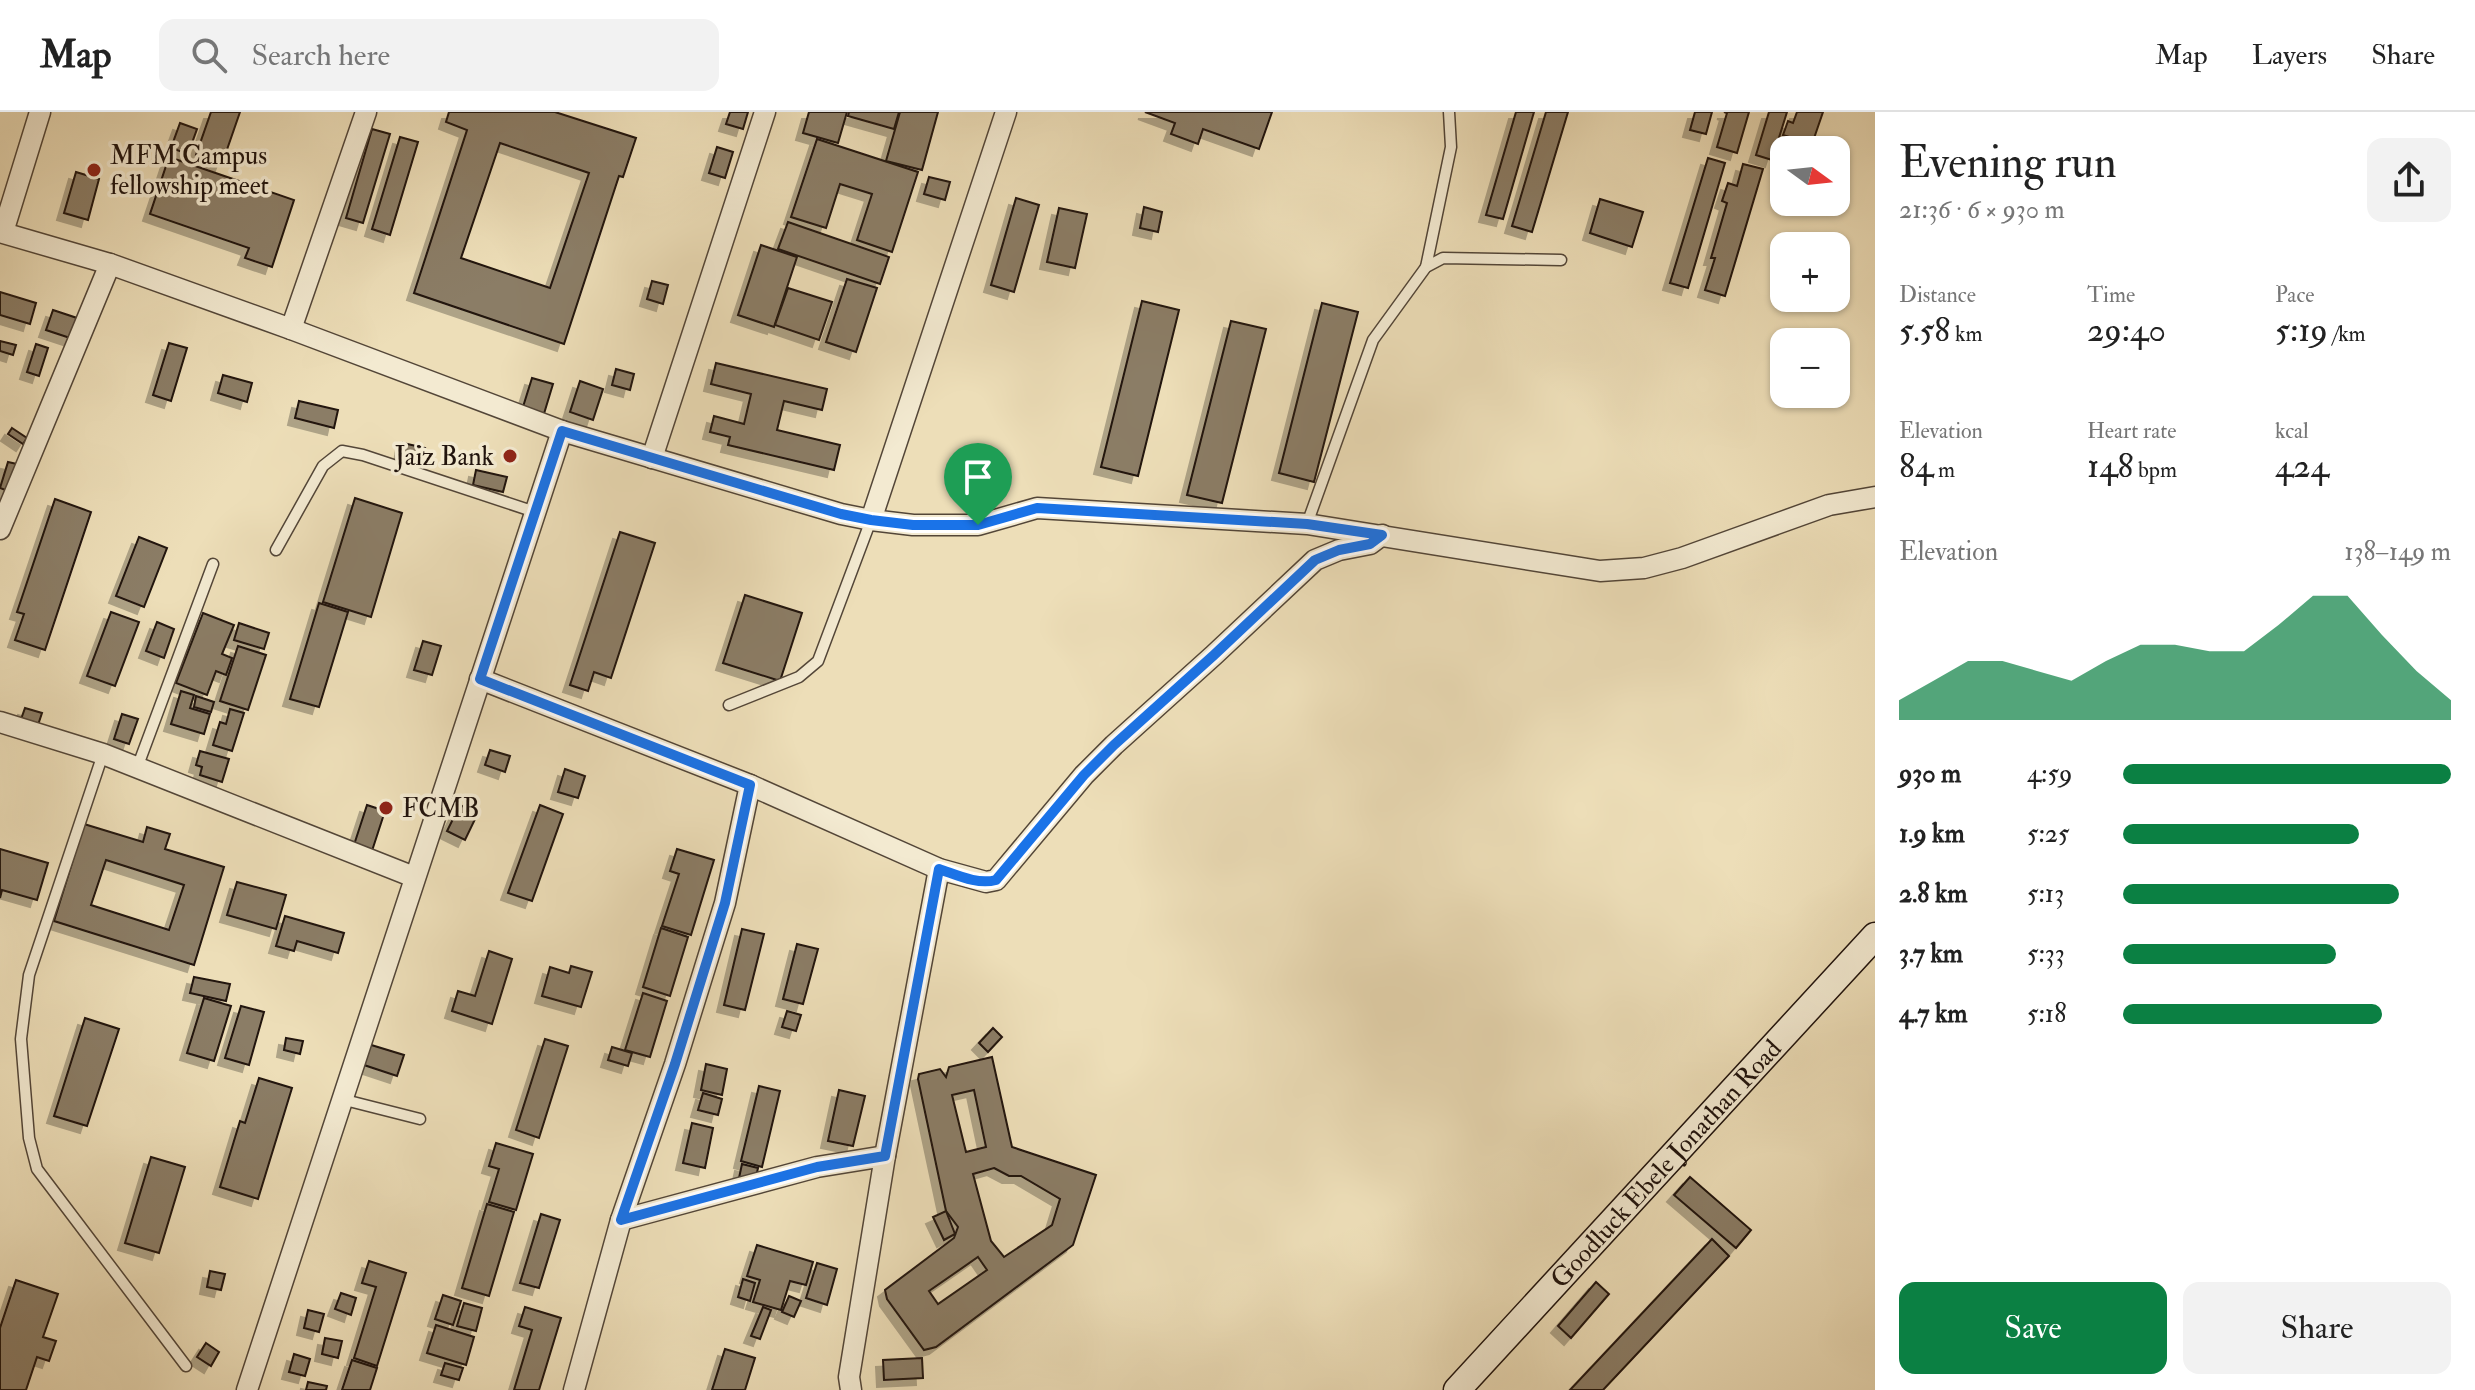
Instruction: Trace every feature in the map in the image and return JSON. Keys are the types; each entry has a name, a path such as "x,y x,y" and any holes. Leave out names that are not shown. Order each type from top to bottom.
{"main road":[{"name":"Goodluck Ebele Jonathan Road","path":"1457,1390 1875,936"}],"street":[{"path":"40,112 1,232 110,264 562,431 841,514 913,525 978,525 1037,508 1307,524 1600,571 1644,568 1682,558 1829,505 1875,497"},
{"path":"291,329 366,112"},
{"path":"652,458 765,112"},
{"path":"871,520 1006,112"},
{"path":"0,529 110,264"},
{"path":"247,1390 562,431"},
{"path":"480,679 750,785 939,869 986,882 996,880 1084,775 1114,745 1315,560 1339,550 1370,544 1382,535"},
{"path":"0,722 103,754 414,877"},
{"path":"574,1390 621,1220 675,1064 725,903 750,785"},
{"path":"851,1390 849,1377 885,1156 939,869"},
{"path":"621,1220 817,1167 885,1156"}],"lane":[{"path":"1307,524 1373,340 1426,267 1451,147 1449,112"},
{"path":"1426,267 1443,258 1561,260"},
{"path":"276,550 323,466 342,451 363,455 535,512"},
{"path":"729,705 799,677 818,661 871,520"},
{"path":"137,768 213,564"},
{"path":"103,754 29,975 21,1039 29,1138 37,1169 186,1366"},
{"path":"341,1099 420,1119"}],"building":[{"path":"211,112 240,112 222,164 196,155"},
{"path":"449,112 555,112 636,138 623,177 619,176 564,344 414,293 467,130 446,122","holes":["500,143 589,173 550,288 461,258"]},
{"path":"730,112 748,112 743,129 726,124"},
{"path":"809,112 847,112 838,143 803,133"},
{"path":"849,112 899,112 894,129 848,116"},
{"path":"900,112 938,112 922,170 886,161"},
{"path":"1145,112 1272,112 1259,149 1203,129 1198,144 1171,134 1175,123"},
{"path":"1516,112 1534,112 1503,219 1486,215"},
{"path":"1546,112 1568,112 1532,232 1512,226"},
{"path":"1695,112 1712,112 1706,134 1690,130"},
{"path":"1724,112 1749,112 1737,153 1717,147 1727,113"},
{"path":"1769,112 1787,112 1780,136 1770,136 1770,159 1756,155"},
{"path":"1797,112 1823,112 1815,136 1783,135 1788,121 1793,123"},
{"path":"180,123 197,129 188,154 171,148"},
{"path":"372,129 390,134 363,223 346,218"},
{"path":"400,137 418,142 390,235 372,229"},
{"path":"817,139 918,172 892,252 857,240 872,194 840,184 826,228 791,217"},
{"path":"717,147 733,152 725,178 709,173"},
{"path":"169,157 294,200 272,267 245,258 249,248 150,214"},
{"path":"1708,158 1725,163 1688,288 1670,283"},
{"path":"1743,164 1763,169 1725,296 1705,290 1727,203 1722,201 1728,183 1737,186"},
{"path":"76,172 99,179 88,220 64,213"},
{"path":"929,177 950,182 945,200 924,194"},
{"path":"1016,198 1039,205 1014,292 991,285"},
{"path":"1600,199 1643,212 1632,247 1590,233"},
{"path":"1144,207 1162,212 1158,232 1140,228"},
{"path":"1059,208 1087,214 1075,268 1047,262"},
{"path":"788,222 889,257 880,284 778,249"},
{"path":"761,245 797,257 774,327 738,315"},
{"path":"847,279 877,288 856,352 826,342"},
{"path":"652,281 668,285 663,304 647,299"},
{"path":"788,288 832,302 819,340 775,325"},
{"path":"0,292 36,303 30,324 0,315"},
{"path":"1142,301 1179,310 1138,476 1101,467"},
{"path":"1322,303 1358,312 1314,482 1279,473"},
{"path":"53,310 80,319 73,339 46,330"},
{"path":"1231,321 1266,329 1222,503 1187,495"},
{"path":"0,341 16,345 13,355 0,351"},
{"path":"169,343 187,348 171,401 153,395"},
{"path":"36,344 48,348 39,376 27,372"},
{"path":"716,363 827,389 822,410 784,401 777,430 840,445 834,470 728,445 730,437 710,432 714,416 744,424 751,394 711,384"},
{"path":"616,369 634,374 630,390 612,385"},
{"path":"223,375 252,383 247,402 218,393"},
{"path":"532,378 553,384 543,417 522,410"},
{"path":"580,381 603,389 593,420 570,412"},
{"path":"299,401 338,410 334,428 295,418"},
{"path":"12,428 27,438 23,444 8,434"},
{"path":"403,443 425,448 421,465 400,461"},
{"path":"8,462 17,464 8,491 0,488"},
{"path":"476,470 507,477 503,492 473,485"},
{"path":"355,498 402,513 371,617 323,602"},
{"path":"55,499 91,512 45,650 15,640 24,614 17,612"},
{"path":"620,532 655,543 611,678 594,672 588,691 570,685"},
{"path":"139,537 167,548 144,607 116,596"},
{"path":"745,595 802,613 780,681 723,663"},
{"path":"319,603 348,612 319,707 290,699"},
{"path":"111,612 139,622 115,686 87,676"},
{"path":"203,613 234,625 222,654 232,658 226,675 216,671 207,695 176,683"},
{"path":"157,622 174,629 164,658 146,651"},
{"path":"239,623 269,633 264,649 234,640"},
{"path":"423,641 441,646 432,675 414,670"},
{"path":"238,646 266,655 248,710 220,701"},
{"path":"181,691 194,695 190,708 210,714 204,734 171,724"},
{"path":"196,696 214,702 211,712 194,707"},
{"path":"25,708 42,713 36,731 19,725"},
{"path":"230,709 244,713 232,751 213,745 220,722 226,724"},
{"path":"122,714 138,719 129,744 114,739"},
{"path":"490,750 510,756 505,772 485,765"},
{"path":"200,751 229,759 222,782 200,775 202,767 196,765"},
{"path":"565,769 585,776 578,798 558,792"},
{"path":"367,805 385,811 370,857 352,851"},
{"path":"460,805 478,813 465,840 447,831"},
{"path":"540,805 563,814 532,901 508,893"},
{"path":"84,824 143,842 147,827 170,834 165,849 224,867 194,965 54,921","holes":["106,860 184,885 169,930 91,905"]},
{"path":"0,849 48,863 37,900 2,890 0,898"},
{"path":"677,849 714,860 691,935 662,926 679,874 670,871"},
{"path":"237,882 286,895 276,929 227,915"},
{"path":"285,916 344,933 338,953 297,941 294,951 276,946"},
{"path":"661,928 688,937 670,996 643,987"},
{"path":"742,929 764,934 745,1010 724,1005"},
{"path":"797,944 818,949 803,1004 783,999"},
{"path":"489,951 512,959 492,1024 452,1011 458,991 475,996"},
{"path":"571,966 592,972 581,1007 542,996 550,967 569,973"},
{"path":"194,977 230,984 226,1001 190,993"},
{"path":"643,993 667,1001 650,1057 625,1050"},
{"path":"204,998 231,1006 214,1061 187,1053"},
{"path":"241,1006 264,1012 249,1065 225,1058"},
{"path":"787,1011 801,1015 796,1031 782,1027"},
{"path":"85,1018 119,1029 87,1126 54,1116"},
{"path":"993,1028 1002,1037 988,1052 979,1043"},
{"path":"286,1038 303,1041 300,1054 284,1050"},
{"path":"545,1039 568,1046 539,1138 516,1130"},
{"path":"368,1044 404,1055 397,1076 361,1064"},
{"path":"612,1047 632,1053 628,1066 608,1060"},
{"path":"992,1057 1012,1147 1096,1175 1073,1245 936,1347 924,1350 887,1299 885,1290 954,1238 958,1227 946,1211 918,1079 919,1074 940,1069 946,1077 949,1067","holes":["974,1090 986,1147 966,1152 952,1095","994,1168 1009,1176 1021,1176 1060,1199 1052,1225 1004,1257 991,1241 973,1174","978,1257 987,1270 938,1304 929,1291"]},
{"path":"706,1064 727,1069 722,1095 701,1090"},
{"path":"259,1078 292,1088 258,1199 220,1187 240,1121 245,1123"},
{"path":"759,1086 780,1091 762,1167 741,1161"},
{"path":"839,1090 865,1096 853,1146 828,1141"},
{"path":"703,1093 722,1099 718,1115 698,1110"},
{"path":"692,1123 713,1128 705,1168 683,1163"},
{"path":"496,1143 533,1154 516,1210 489,1202 499,1169 489,1166"},
{"path":"151,1157 185,1167 159,1253 125,1243"},
{"path":"742,1164 758,1168 755,1182 739,1178"},
{"path":"1690,1177 1751,1230 1736,1248 1674,1195"},
{"path":"487,1204 514,1212 489,1296 462,1288"},
{"path":"946,1211 955,1234 944,1240 933,1217"},
{"path":"541,1214 560,1220 539,1288 520,1283"},
{"path":"1712,1239 1729,1256 1603,1390 1570,1390"},
{"path":"757,1245 813,1262 806,1285 790,1281 781,1310 753,1302 760,1280 747,1276"},
{"path":"369,1261 406,1273 377,1366 354,1358 376,1287 362,1283"},
{"path":"817,1263 837,1269 827,1305 806,1298"},
{"path":"210,1271 225,1274 221,1290 207,1287"},
{"path":"743,1279 755,1283 750,1301 738,1297"},
{"path":"16,1280 58,1294 43,1337 56,1341 49,1361 37,1357 26,1390 0,1390 0,1328"},
{"path":"1596,1282 1609,1294 1571,1338 1558,1326"},
{"path":"341,1293 356,1298 351,1315 335,1309"},
{"path":"443,1295 461,1301 453,1325 435,1319"},
{"path":"789,1296 801,1301 794,1317 782,1312"},
{"path":"464,1303 482,1308 476,1331 457,1326"},
{"path":"525,1307 561,1318 539,1390 514,1390 532,1330 519,1326"},
{"path":"763,1307 771,1310 760,1339 751,1336"},
{"path":"308,1310 324,1314 319,1332 304,1328"},
{"path":"436,1325 474,1337 466,1365 427,1353"},
{"path":"325,1338 342,1341 338,1358 322,1354"},
{"path":"206,1343 219,1352 211,1366 197,1357"},
{"path":"725,1349 755,1358 745,1390 712,1390"},
{"path":"294,1354 310,1359 305,1376 289,1372"},
{"path":"922,1358 923,1378 884,1380 883,1360"},
{"path":"352,1360 377,1368 370,1390 342,1390"},
{"path":"445,1363 463,1368 459,1380 441,1375"},
{"path":"308,1382 327,1386 326,1390 306,1390"}],"place":[{"name":"MFM Campus fellowship meet","path":"94,170"},
{"name":"Jaiz Bank","path":"510,456"},
{"name":"FCMB","path":"386,808"}],"route":[{"path":"562,431 841,514 913,525 978,525 1037,508 1307,524 1382,535 1370,544 1339,550 1315,560 1084,775 996,880 977,881 939,869 885,1156 817,1167 621,1220 675,1064 725,903 750,785 480,679 562,431"}]}
